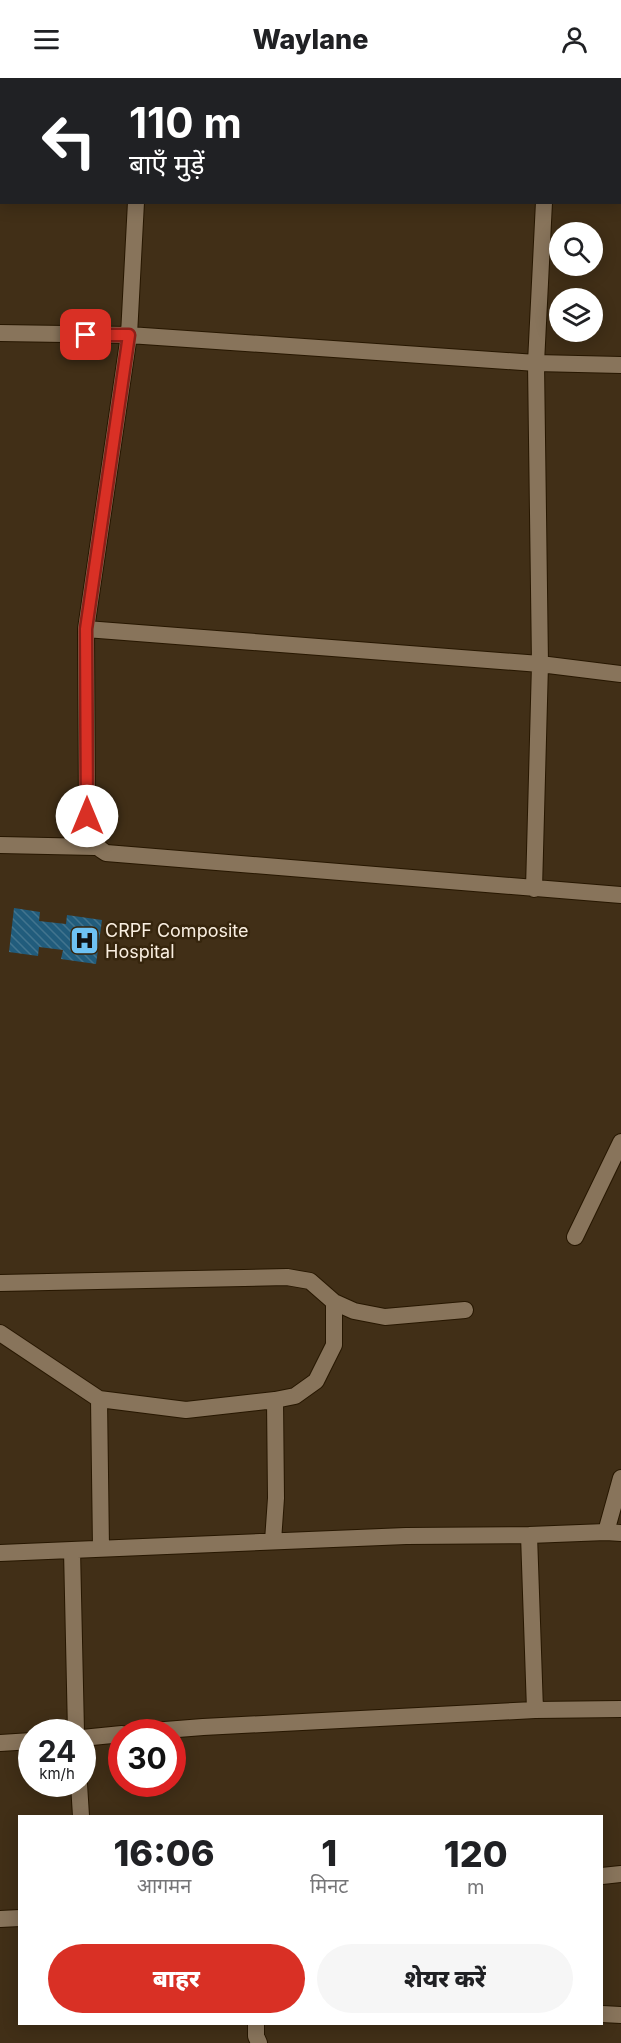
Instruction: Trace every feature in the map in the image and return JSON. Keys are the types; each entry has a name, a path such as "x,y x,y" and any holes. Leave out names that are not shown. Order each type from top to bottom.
{"street":[{"path":"95,847 89,834 87,816 86,629 129,335 136,204"},
{"path":"534,889 540,664 536,363 543,204"},
{"path":"0,333 129,335 536,363 621,365"},
{"path":"86,629 540,664 621,674"},
{"path":"0,845 95,847 106,853 621,895"},
{"path":"575,1237 621,1142"},
{"path":"0,1283 286,1277 310,1281 334,1302 354,1311 385,1317 465,1310"},
{"path":"0,1334 99,1399 186,1410 295,1396 316,1381 334,1345 334,1302"},
{"path":"99,1399 101,1548"},
{"path":"273,1541 276,1498 275,1400"},
{"path":"0,1553 406,1536 613,1532 621,1478"},
{"path":"529,1535 535,1710"},
{"path":"72,1550 76,1719"},
{"path":"186,1728 535,1710 621,1709"},
{"path":"0,1743 18,1742"},
{"path":"80,1797 81,1815"},
{"path":"603,1876 621,1874"},
{"path":"0,1919 18,1918"},
{"path":"603,2014 621,2015"},
{"path":"256,2025 256,2036 259,2043"}],"building":[{"path":"14,908 40,912 39,921 66,924 67,915 102,920 96,964 61,959 63,950 39,947 38,956 9,952"}],"place":[{"name":"CRPF Composite Hospital","path":"84,941"}],"route":[{"path":"86,335 129,335 86,629 87,816"}]}
